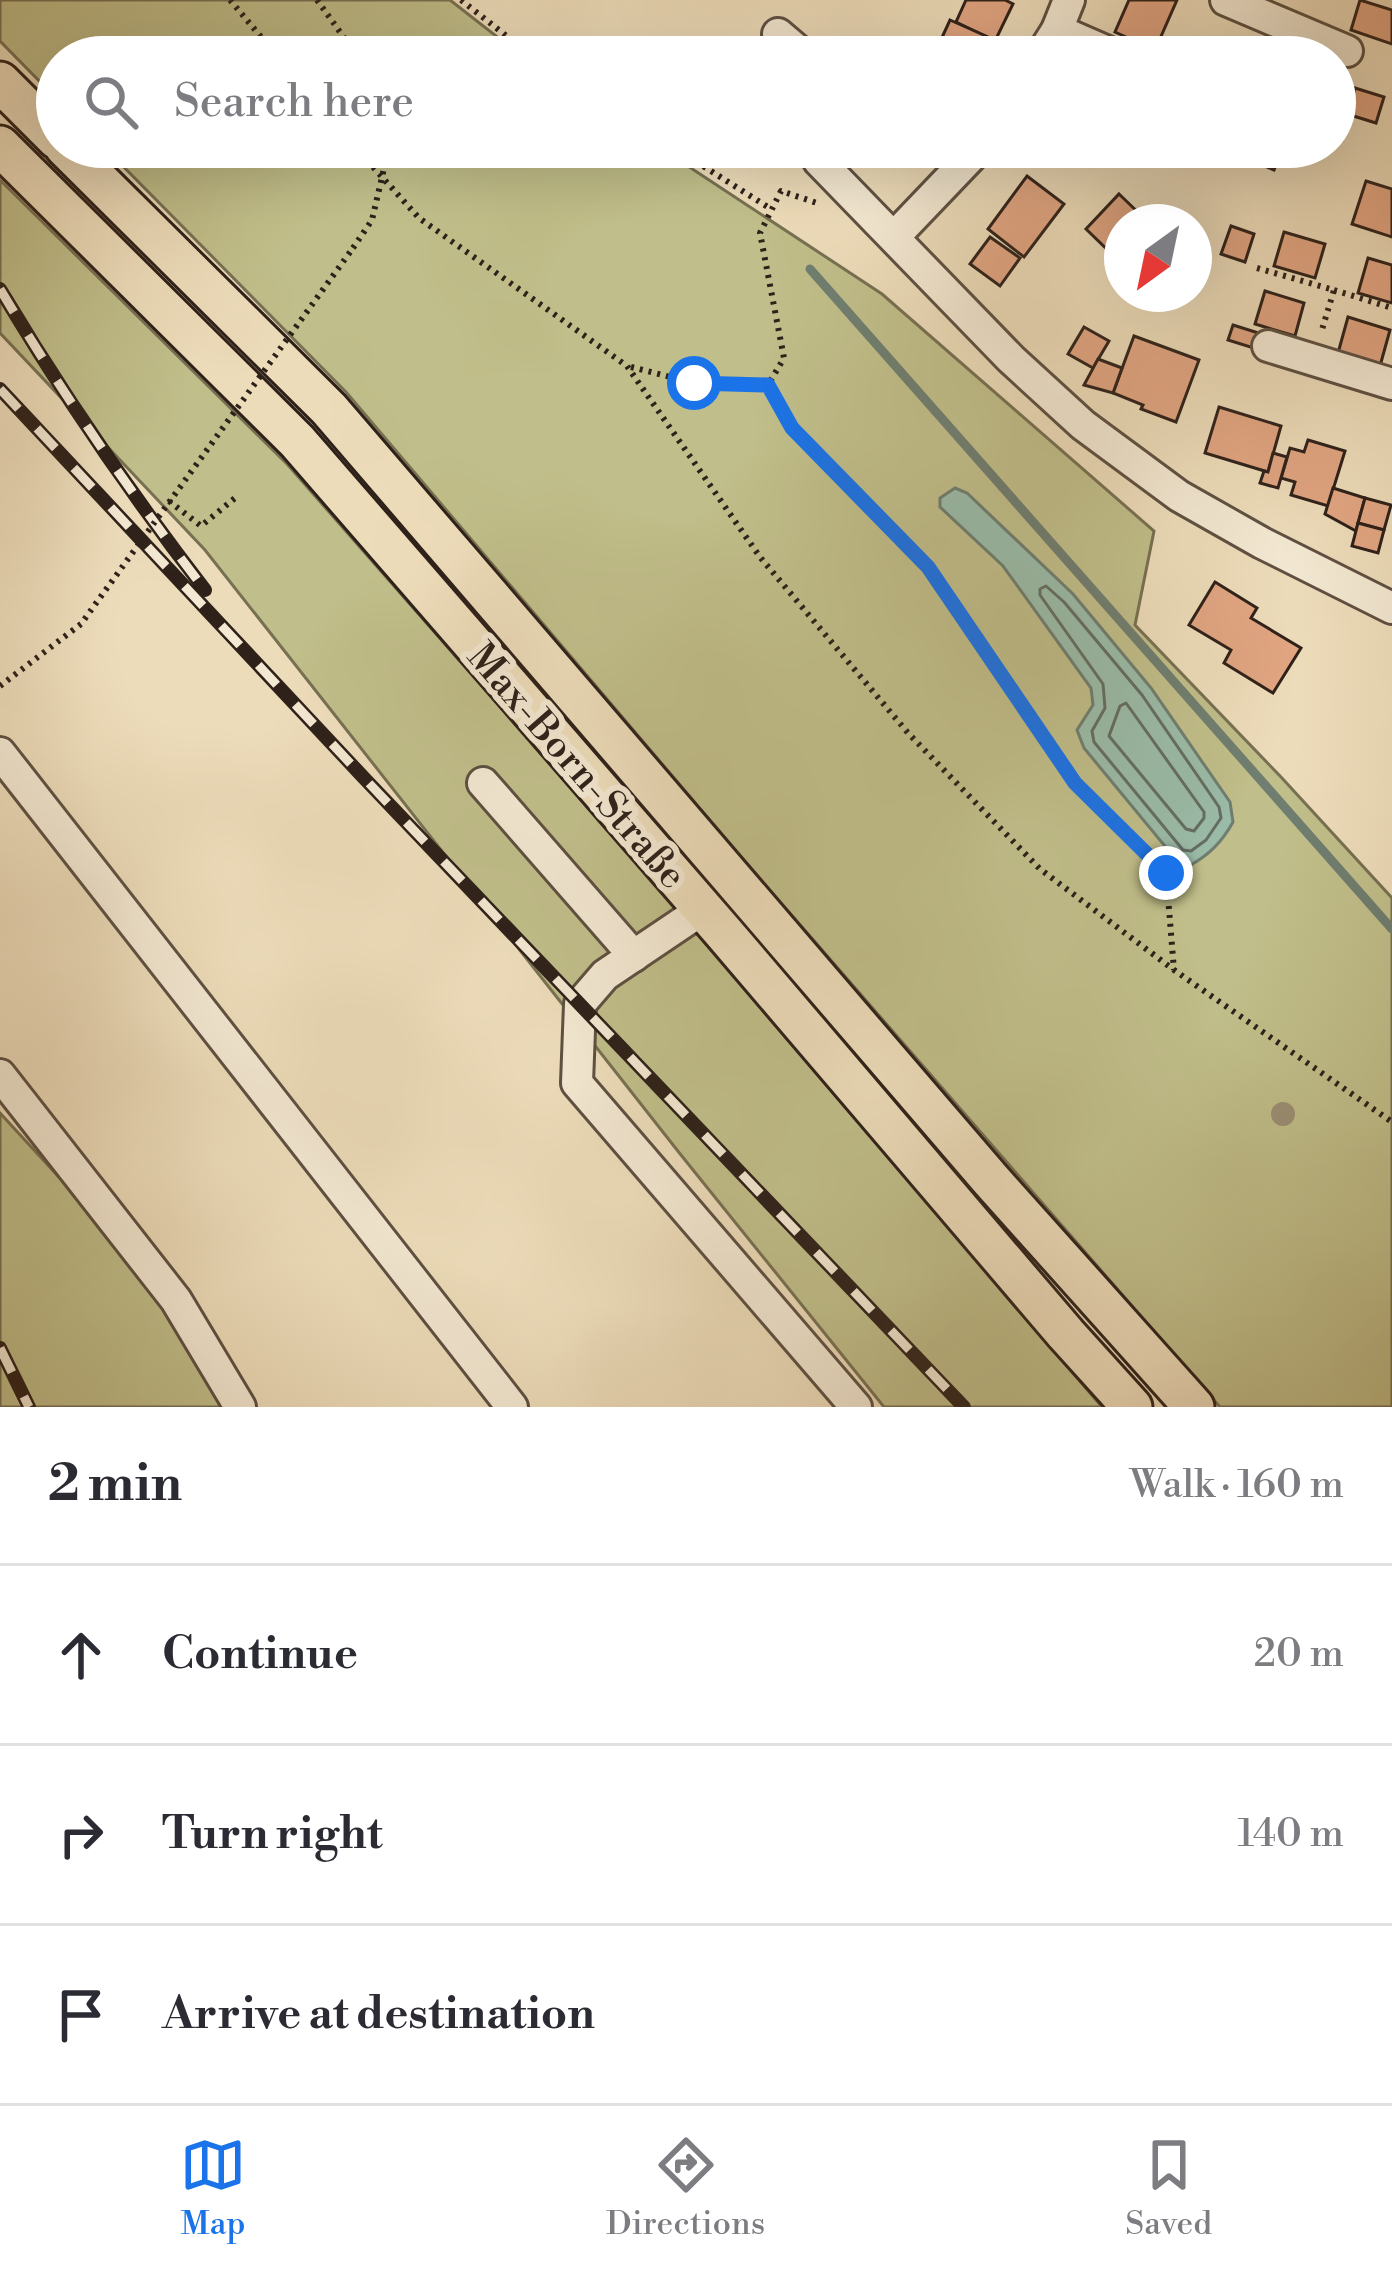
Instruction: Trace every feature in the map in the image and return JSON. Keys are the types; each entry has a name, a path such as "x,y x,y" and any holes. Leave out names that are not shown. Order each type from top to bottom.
{"main road":[{"path":"0,82 36,118"},
{"name":"Max-Born-Straße","path":"0,146 297,441 1132,1407"},
{"name":"Max-Born-Straße","path":"86,168 328,409 991,1180 1194,1407"}],"street":[{"path":"1053,36 1070,0"},
{"path":"1226,0 1311,36"},
{"path":"1057,30 1071,36"},
{"path":"826,168 1011,359 1083,425 1179,496 1392,608"},
{"path":"894,237 960,168"},
{"path":"1268,346 1392,383"},
{"path":"0,753 512,1407"},
{"path":"483,783 634,956"},
{"path":"703,908 605,975 580,1004 577,1083 856,1407"},
{"path":"0,1075 176,1300 240,1407"}],"path":[{"path":"230,0 260,36"},
{"path":"317,0 343,36"},
{"path":"461,0 506,36"},
{"path":"373,168 419,218 627,366 760,557 908,734 1040,869 1174,970 1392,1122"},
{"path":"0,686 81,624 372,220 384,168"},
{"path":"706,168 772,210"},
{"path":"768,385 784,358 760,233 782,191 822,205"},
{"path":"1257,268 1392,308"},
{"path":"1314,359 1334,290"},
{"path":"627,366 694,383 768,385"},
{"path":"768,385 792,428 928,567 1075,783 1166,873 1174,970"},
{"path":"170,502 201,526 235,498 238,501"}],"shaded area":[{"path":"0,0 450,0 496,36 36,36 36,78 0,41"},
{"path":"125,168 691,168 882,294 1154,531 1135,625 1392,898 1392,1407 1220,1407 748,865 346,392"},
{"path":"0,180 287,464 622,846 1102,1407 884,1407 205,550 0,333"},
{"path":"0,1113 174,1302 223,1407 0,1407"}],"water":[{"path":"955,488 967,493 1073,594 1151,688 1230,802 1233,822 1196,862 1189,866 1178,862 1084,748 1077,730 1093,705 1091,688 1003,566 940,507 940,498"}],"building":[{"path":"966,0 1013,4 997,36 985,36 956,22"},
{"path":"1129,0 1177,0 1161,36 1115,32"},
{"path":"1360,0 1392,10 1392,44 1351,30"},
{"path":"950,20 986,36 943,36"},
{"path":"1356,88 1384,97 1376,123 1356,117"},
{"path":"1027,176 1064,204 1024,257 988,229"},
{"path":"1366,181 1392,189 1392,237 1352,224"},
{"path":"1119,194 1129,204 1110,204"},
{"path":"1104,210 1104,246 1086,229"},
{"path":"1231,226 1254,234 1245,262 1221,254"},
{"path":"1284,232 1325,244 1315,278 1274,266"},
{"path":"990,237 1020,258 1000,286 970,264"},
{"path":"1368,258 1392,265 1392,303 1358,293"},
{"path":"1265,291 1304,303 1295,336 1255,324"},
{"path":"1348,317 1390,330 1380,366 1338,353"},
{"path":"1233,325 1268,336 1263,351 1228,340"},
{"path":"1084,327 1109,341 1093,368 1068,354"},
{"path":"1134,336 1199,360 1176,422 1113,393"},
{"path":"1098,359 1122,368 1113,393 1084,385"},
{"path":"1219,407 1281,426 1268,472 1205,453"},
{"path":"1308,440 1345,451 1328,506 1291,495 1295,482 1281,478 1290,448 1304,452"},
{"path":"1273,453 1287,457 1278,488 1260,483"},
{"path":"1333,488 1365,498 1356,531 1325,514"},
{"path":"1365,498 1391,505 1384,530 1358,523"},
{"path":"1358,523 1384,530 1378,553 1352,546"},
{"path":"1215,582 1257,608 1251,618 1301,648 1273,693 1224,663 1231,650 1189,625"}],"waterway":[{"path":"810,269 1392,929"}],"railway":[{"path":"0,289 98,442 205,590"},
{"path":"0,389 964,1407"},
{"path":"0,1348 29,1407"}],"route":[{"path":"694,383 768,385 792,428 928,567 1075,783 1166,873"}]}
